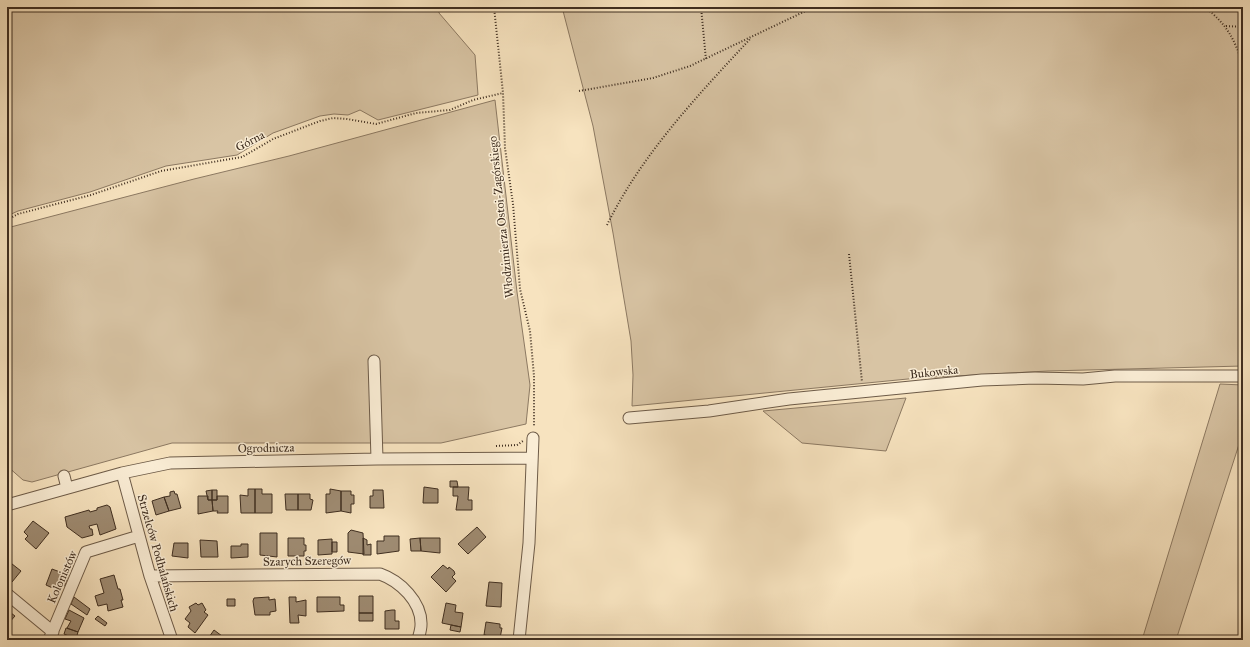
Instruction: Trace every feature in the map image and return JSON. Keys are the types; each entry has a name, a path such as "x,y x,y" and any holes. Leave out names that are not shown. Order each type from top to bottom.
{"street":[{"path":"374,361 377,459"},
{"name":"Bukowska","path":"629,418 709,411 789,399 863,393 982,380 1035,378 1083,379 1115,376 1243,376"},
{"path":"519,640 529,543 531,458 533,438"},
{"name":"Ogrodnicza","path":"7,505 122,473 155,466 186,462 531,458"},
{"name":"Strzelców Podhalańskich","path":"122,473 150,576 172,640"},
{"path":"64,476 67,488"},
{"name":"Kolonistów","path":"51,636 86,552 139,536"},
{"name":"Szarych Szeregów","path":"150,576 380,574 401,585 414,602 421,624 418,640"},
{"path":"7,594 51,636"}],"path":[{"path":"7,16 14,7"},
{"name":"Włodzimierza Ostoi-Zagórskiego","path":"494,7 503,93 505,148 513,204 520,289 530,331 534,376 533,438"},
{"path":"701,7 706,60"},
{"path":"579,90 653,78 706,60 814,7"},
{"path":"1206,7 1226,26 1233,37 1243,64"},
{"path":"1226,26 1243,27"},
{"path":"607,225 628,188 667,133 752,37"},
{"path":"1241,58 1243,50"},
{"name":"Górna","path":"7,220 18,214 91,195 161,170 242,158 273,138 320,121 334,118 376,124 416,113 450,110 473,100 503,93"},
{"path":"849,254 863,393"}],"shaded area":[{"path":"7,7 439,7 439,13 475,55 478,95 378,120 360,110 348,115 334,114 320,116 273,133 237,155 166,166 90,192 18,211 7,216"},
{"path":"562,7 1243,7 1243,366 1048,371 918,378 632,406 633,375 631,341 613,233 593,126"},
{"path":"495,100 517,292 530,385 526,424 441,443 172,443 32,482 23,480 7,466 7,228 194,179 289,156"},
{"path":"1220,384 1243,385 1243,432 1176,640 1142,640"},
{"path":"906,398 886,451 802,443 763,411"}],"building":[{"path":"450,481 457,481 458,487 450,487"},
{"path":"424,487 438,489 438,503 423,503"},
{"path":"453,487 469,487 468,500 472,500 472,510 456,510 458,496 453,496"},
{"path":"248,489 255,489 255,513 241,513 240,495 248,496"},
{"path":"255,489 262,489 262,494 272,494 272,513 255,513"},
{"path":"330,489 341,491 341,511 326,513 326,494 330,494"},
{"path":"212,490 217,490 217,500 212,500"},
{"path":"212,490 212,500 208,500 206,491"},
{"path":"373,490 383,490 384,508 370,508 370,496 373,496"},
{"path":"174,491 175,494 177,494 181,508 169,511 164,497 170,496 170,492"},
{"path":"341,491 351,491 351,495 354,495 354,504 351,504 351,513 341,511"},
{"path":"285,494 298,494 298,510 286,510"},
{"path":"298,494 310,494 310,499 313,500 311,510 298,510"},
{"path":"198,496 208,496 208,500 212,500 213,511 198,514"},
{"path":"217,496 228,496 228,513 217,513 218,511 213,511 212,500 217,500"},
{"path":"164,497 169,511 156,515 152,501"},
{"path":"107,505 110,507 116,529 100,535 97,524 89,526 90,529 92,529 93,535 82,538 67,527 65,517 89,510 90,512 97,510 97,508"},
{"path":"33,521 49,533 36,549 25,539 28,536 24,532"},
{"path":"477,527 486,537 468,554 458,544"},
{"path":"351,530 363,533 364,554 348,552 348,533"},
{"path":"260,533 277,533 277,557 260,555"},
{"path":"384,536 399,536 399,551 377,554 377,541 384,541"},
{"path":"288,538 304,538 306,551 304,551 304,556 288,556"},
{"path":"363,538 367,540 367,545 371,544 371,555 363,555"},
{"path":"420,538 421,551 411,551 410,539"},
{"path":"420,538 440,538 440,553 421,551"},
{"path":"332,539 332,554 318,555 318,540"},
{"path":"200,540 217,541 218,557 201,557"},
{"path":"332,542 337,542 337,552 332,552"},
{"path":"174,543 188,543 188,558 172,556"},
{"path":"241,544 248,544 248,557 231,558 231,546 241,546"},
{"path":"7,560 21,571 12,582 9,579 7,581"},
{"path":"443,565 454,571 455,574 452,577 456,581 446,592 431,577"},
{"path":"52,569 68,575 65,586 59,584 57,590 46,585"},
{"path":"114,575 118,589 120,589 123,607 108,611 107,604 98,606 95,596 104,593 100,579"},
{"path":"489,582 502,583 501,607 486,606"},
{"path":"359,596 373,596 373,613 359,613"},
{"path":"74,597 90,609 87,615 71,604"},
{"path":"269,597 269,600 275,599 276,611 270,612 270,615 255,615 254,598"},
{"path":"289,597 296,597 296,602 306,600 306,616 298,615 299,623 290,623"},
{"path":"317,597 340,597 340,605 344,605 344,611 317,612"},
{"path":"227,599 235,599 235,606 227,606"},
{"path":"196,603 198,605 202,603 206,610 204,612 208,615 195,633 188,627 190,623 185,619 191,611 189,607"},
{"path":"446,603 456,605 455,612 463,613 461,627 442,623"},
{"path":"7,610 15,616 7,625"},
{"path":"69,610 84,618 78,632 67,628 71,621 65,619"},
{"path":"395,610 395,621 399,621 399,629 385,629 385,611"},
{"path":"359,613 373,613 373,621 359,621"},
{"path":"98,616 107,623 105,626 95,619"},
{"path":"486,622 500,624 500,628 502,628 500,638 484,635"},
{"path":"451,625 461,627 460,632 450,630"},
{"path":"66,628 78,632 76,639 64,634"},
{"path":"214,630 222,636 221,637 225,640 207,640"},
{"path":"484,635 500,638 500,640 482,640"}]}
